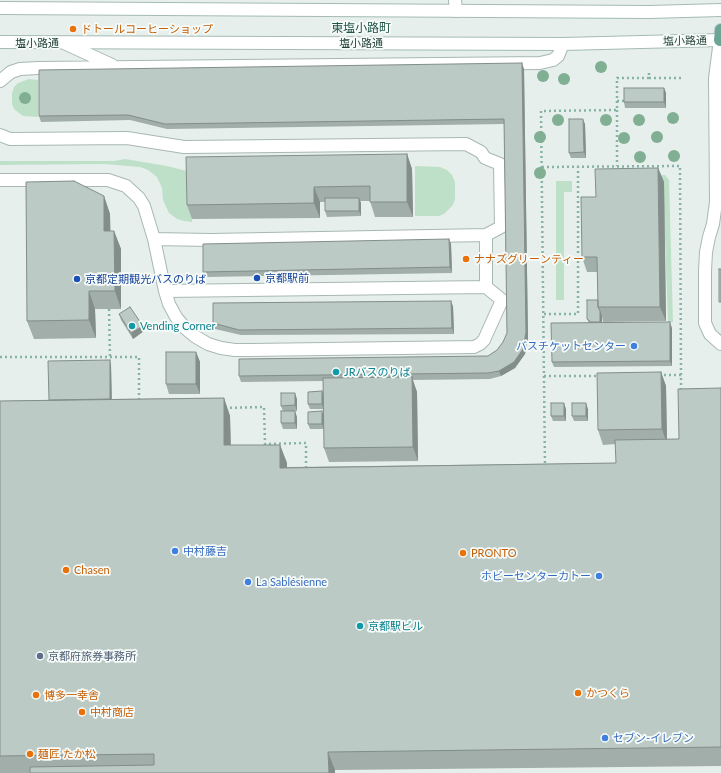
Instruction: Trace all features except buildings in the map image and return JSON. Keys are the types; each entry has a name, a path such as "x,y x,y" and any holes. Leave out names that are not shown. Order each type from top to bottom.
{"street":[{"path":"0,8 183,5 455,5 649,12 721,10"},
{"path":"721,37 715,78 716,202 713,224 706,252 705,271 706,323 710,334 721,344"},
{"name":"塩小路通","path":"0,42 563,44 721,37"},
{"path":"64,43 115,67"},
{"path":"0,81 11,72 20,69 540,63 553,60 558,56 563,44"},
{"path":"0,135 10,139 127,138 184,147 466,144 480,152 486,158 500,164 501,227 486,235 211,240 154,239"},
{"path":"0,180 108,180 118,182 126,186 139,198 144,206 154,239 165,291 169,304 176,316 185,328 196,337 208,344 222,348 250,350 474,347 484,340 502,300 486,287 165,291"},
{"path":"486,235 486,287"}],"path":[{"path":"649,78 684,78"},
{"path":"618,101 625,101"},
{"path":"618,110 618,166"},
{"path":"542,167 680,166 681,394 688,394"},
{"path":"544,314 578,314 578,167"},
{"path":"109,309 110,357"},
{"path":"0,357 139,357 139,401"},
{"path":"658,375 681,375"},
{"path":"544,376 605,376"}],"green space":[{"path":"29,79 38,80 38,117 23,116 14,109 12,104 12,93 14,87 18,83"},
{"path":"125,159 167,166 191,172 192,222 177,219 169,213 163,200 162,188 157,177 148,170 140,167 104,164 0,165 0,161 114,161"},
{"path":"415,166 440,167 447,170 452,175 455,182 455,199 453,205 444,214 439,216 415,216"},
{"path":"665,175 669,180 673,322 668,322 663,181 604,176"},
{"path":"556,181 572,181 572,192 564,192 564,300 556,300"}],"place":[{"name":"ドトールコーヒーショップ","path":"73,29"},
{"name":"ナナズグリーンティー","path":"466,259"},
{"name":"京都駅前","path":"257,278"},
{"name":"京都定期観光バスのりば","path":"77,279"},
{"name":"Vending Corner","path":"132,326"},
{"name":"バスチケットセンター","path":"634,346"},
{"name":"JRバスのりば","path":"336,372"},
{"name":"中村藤吉","path":"175,551"},
{"name":"PRONTO","path":"463,553"},
{"name":"Chasen","path":"66,570"},
{"name":"ホビーセンターカトー","path":"599,576"},
{"name":"La Sablésienne","path":"248,582"},
{"name":"京都駅ビル","path":"360,626"},
{"name":"京都府旅券事務所","path":"40,656"},
{"name":"かつくら","path":"578,693"},
{"name":"博多一幸舎","path":"36,695"},
{"name":"中村商店","path":"82,712"},
{"name":"セブン-イレブン","path":"605,738"},
{"name":"麺匠 たか松","path":"30,754"}],"district":[{"name":"東塩小路町","path":"361,28"}]}
